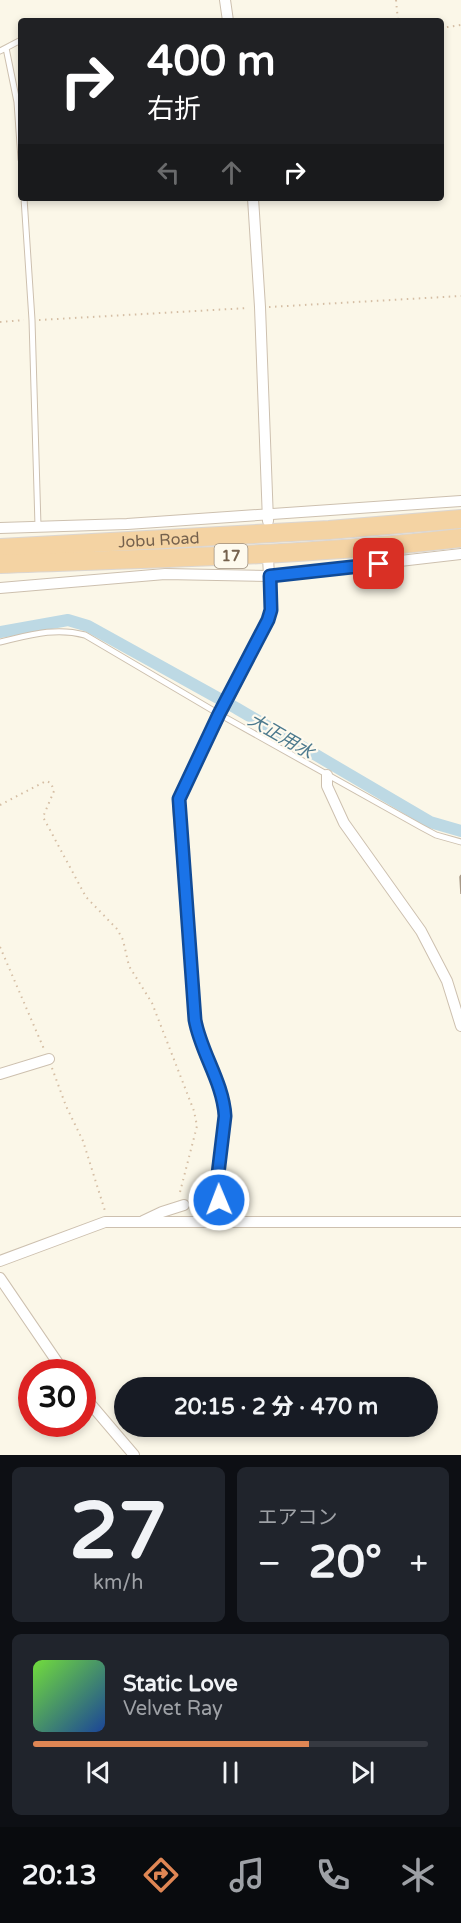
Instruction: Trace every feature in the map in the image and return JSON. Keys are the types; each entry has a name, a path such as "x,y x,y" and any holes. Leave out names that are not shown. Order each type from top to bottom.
{"highway":[{"name":"Jobu Road","path":"0,548 329,530 461,519"},
{"name":"Jobu Road","path":"0,564 379,548 461,538"}],"street":[{"path":"225,0 228,18"},
{"path":"253,201 260,307 268,520"},
{"path":"0,528 268,520 461,501"},
{"path":"0,588 165,574 270,576 461,554"},
{"path":"222,1223 217,1185 225,1106 195,1020 178,806 180,795 220,712 268,620 271,610 268,558"},
{"path":"327,775 327,786 344,823 426,941 447,981 461,1026"},
{"path":"0,1074 49,1059"},
{"path":"140,1222 180,1207"},
{"path":"0,1262 108,1222 461,1222"},
{"path":"0,1278 55,1359"},
{"path":"96,1411 134,1455"}],"lane":[{"path":"18,42 3,49 17,102 18,116"},
{"path":"24,201 32,320 38,528"},
{"path":"0,642 62,630 85,635 327,775 436,835 461,842"}],"path":[{"path":"396,0 398,18"},
{"path":"444,27 461,25"},
{"path":"0,322 461,296"},
{"path":"0,805 46,781 51,783 54,791 44,817 86,897 117,929 128,953 129,966 152,1003 194,1111 197,1126 180,1207"},
{"path":"0,947 49,1059 66,1106 83,1141 108,1222"}],"waterway":[{"name":"大正用水","path":"0,632 68,620 88,626 236,708 430,822 461,831"}],"route":[{"path":"219,1200 218,1166 225,1106 195,1020 178,806 180,795 268,620 271,610 270,576 379,564"}]}
